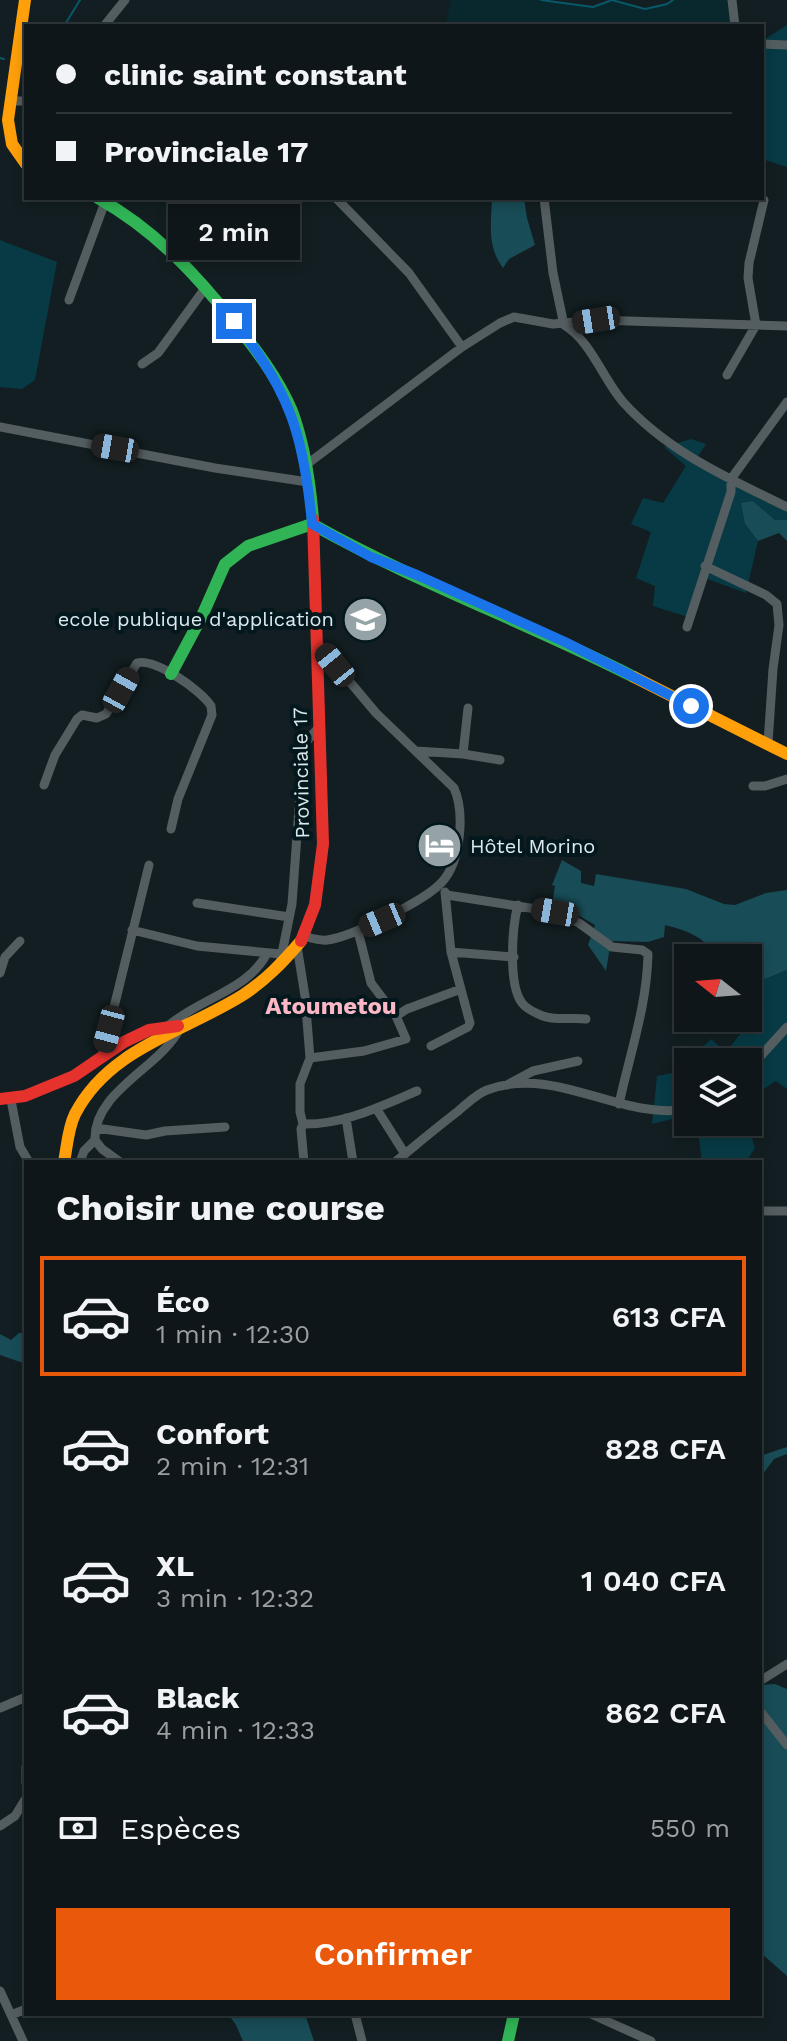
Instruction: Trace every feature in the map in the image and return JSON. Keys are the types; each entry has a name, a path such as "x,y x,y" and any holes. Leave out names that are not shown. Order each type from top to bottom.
{"main road":[{"path":"24,162 4,141 4,120 10,101 25,0"},
{"name":"Provinciale 17","path":"64,1160 64,1146 72,1121 97,1080 126,1055 259,985 300,941 318,895 322,873 318,644 312,524 306,465 291,410 248,339 171,248 101,200"},
{"path":"171,674 225,564 248,546 312,524 371,557 565,642 787,754"},
{"path":"6,1099 27,1096 76,1074 142,1032 176,1026"},
{"path":"508,2041 514,2016"}],"street":[{"path":"106,24 125,0"},
{"path":"732,0 735,24"},
{"path":"764,44 787,45"},
{"path":"10,101 24,101"},
{"path":"69,300 101,200"},
{"path":"338,200 409,273 462,347"},
{"path":"544,200 553,273 564,325 576,336 621,400 649,428 711,470 787,507"},
{"path":"727,375 756,325 748,278 764,200"},
{"path":"142,364 158,353 206,287"},
{"path":"306,465 462,347 514,317 564,325 596,320 787,326"},
{"path":"687,627 731,492 731,479 787,402"},
{"path":"0,427 215,468 308,482"},
{"path":"705,566 766,595 777,604 779,625 768,743"},
{"path":"304,1160 303,1124 298,1096 302,1075 310,1058 300,941 327,940 358,931 441,884 453,860 459,827 458,797 449,782 376,713 318,644"},
{"path":"44,785 61,744 77,719 82,715 97,718 106,714 137,663 149,662 206,698 211,706 212,715 178,799 171,829"},
{"path":"463,754 468,708"},
{"path":"132,930 197,946 267,953 280,960 289,917 303,753 311,733 320,726"},
{"path":"416,751 500,760"},
{"path":"753,786 765,786 787,779"},
{"path":"102,1056 149,865"},
{"path":"431,1046 468,1027 470,1018 451,952 447,895 441,884"},
{"path":"447,895 518,905 568,917 612,947 642,950 648,954 644,1006 637,1021 631,1061 619,1104"},
{"path":"197,903 289,917"},
{"path":"518,905 514,957 519,997 528,1009 547,1018 586,1019"},
{"path":"310,1058 364,1051 406,1039 396,1016 371,983 358,931"},
{"path":"0,973 5,957 20,941"},
{"path":"451,952 514,957"},
{"path":"81,1160 84,1151 95,1140 96,1128 105,1108 122,1087 169,1046 184,1011 250,976 261,966 267,953"},
{"path":"396,1016 461,989"},
{"path":"762,1055 787,1027"},
{"path":"398,1160 482,1092 504,1086 533,1071 578,1061"},
{"path":"504,1086 559,1085 619,1104 657,1111 674,1110"},
{"path":"303,1124 333,1122 417,1091"},
{"path":"6,1099 20,1147 28,1160"},
{"path":"376,1108 405,1154"},
{"path":"346,1118 353,1160"},
{"path":"96,1128 146,1135 225,1127"},
{"path":"95,1140 118,1160"},
{"path":"762,1211 787,1210"},
{"path":"762,1680 787,1664"},
{"path":"0,1708 24,1698"},
{"path":"762,1714 787,1745"},
{"path":"0,1826 15,1816 24,1801"},
{"path":"0,1991 23,2041"},
{"path":"11,2015 24,2010"},
{"path":"356,2016 362,2041"},
{"path":"595,2016 651,2041"}],"shaded area":[{"path":"451,0 541,0 593,7 612,0 645,9 673,0 732,0 735,24 445,24"},
{"path":"787,25 787,167 764,160 764,40"},
{"path":"492,200 524,200 535,245 509,259 503,268 494,252"},
{"path":"0,240 57,262 35,380 22,389 0,387"},
{"path":"691,439 706,444 695,461 787,503 787,520 775,520 753,501 745,524 758,541 746,593 699,576 688,617 653,606 655,586 636,578 651,532 631,524 643,498 663,503 686,466 664,447"},
{"path":"753,501 775,520 787,520 787,541 779,533 758,541 745,524 741,503"},
{"path":"562,860 581,871 581,883 594,886 596,874 686,889 724,904 735,905 766,893 787,890 787,970 762,980 762,944 707,944 695,936 665,925 664,937 648,942 611,941 606,971 588,945 595,925 552,905 555,886 552,885"},
{"path":"787,970 787,1089 776,1081 762,1090 762,1048 729,1048 742,1032 762,1032 762,1007 765,1003 762,1000 762,980"},
{"path":"711,1039 721,1048 701,1048"},
{"path":"674,1072 674,1118 652,1124 657,1076"},
{"path":"699,1136 751,1136 755,1148 747,1160 702,1160"},
{"path":"24,1333 24,1363 0,1355 0,1334 11,1340"},
{"path":"787,1447 787,1454 774,1459 762,1475 762,1455"},
{"path":"775,1684 787,1689 787,1976 762,1954 762,1685"},
{"path":"229,2016 306,2016 314,2041 243,2041"}],"waterway":[{"path":"65,24 80,0"},
{"path":"541,0 593,7 612,0 645,9 673,0"},
{"path":"0,58 4,59"}],"traffic: fast":[{"path":"101,200 137,223 187,268 265,364 280,387 297,424 313,519"},
{"path":"171,674 225,564 248,546 312,524 391,565 634,677"},
{"path":"508,2041 514,2016"}],"traffic: slow":[{"path":"24,161 12,144 8,120 25,0"},
{"path":"634,677 787,754"},
{"path":"64,1160 75,1114 107,1073 150,1044 243,995 274,970 301,941"}],"traffic: jam":[{"path":"301,941 315,905 323,844 313,519"},
{"path":"0,1099 25,1096 74,1076 124,1042 149,1030 178,1026"}],"place":[{"name":"ecole publique d'application","path":"365,619"},
{"name":"Hôtel Morino","path":"439,846"}],"district":[{"name":"Atoumetou","path":"331,1006"}],"route":[{"path":"234,321 264,363 291,410 306,465 312,524 371,557 565,642 691,706"}]}
